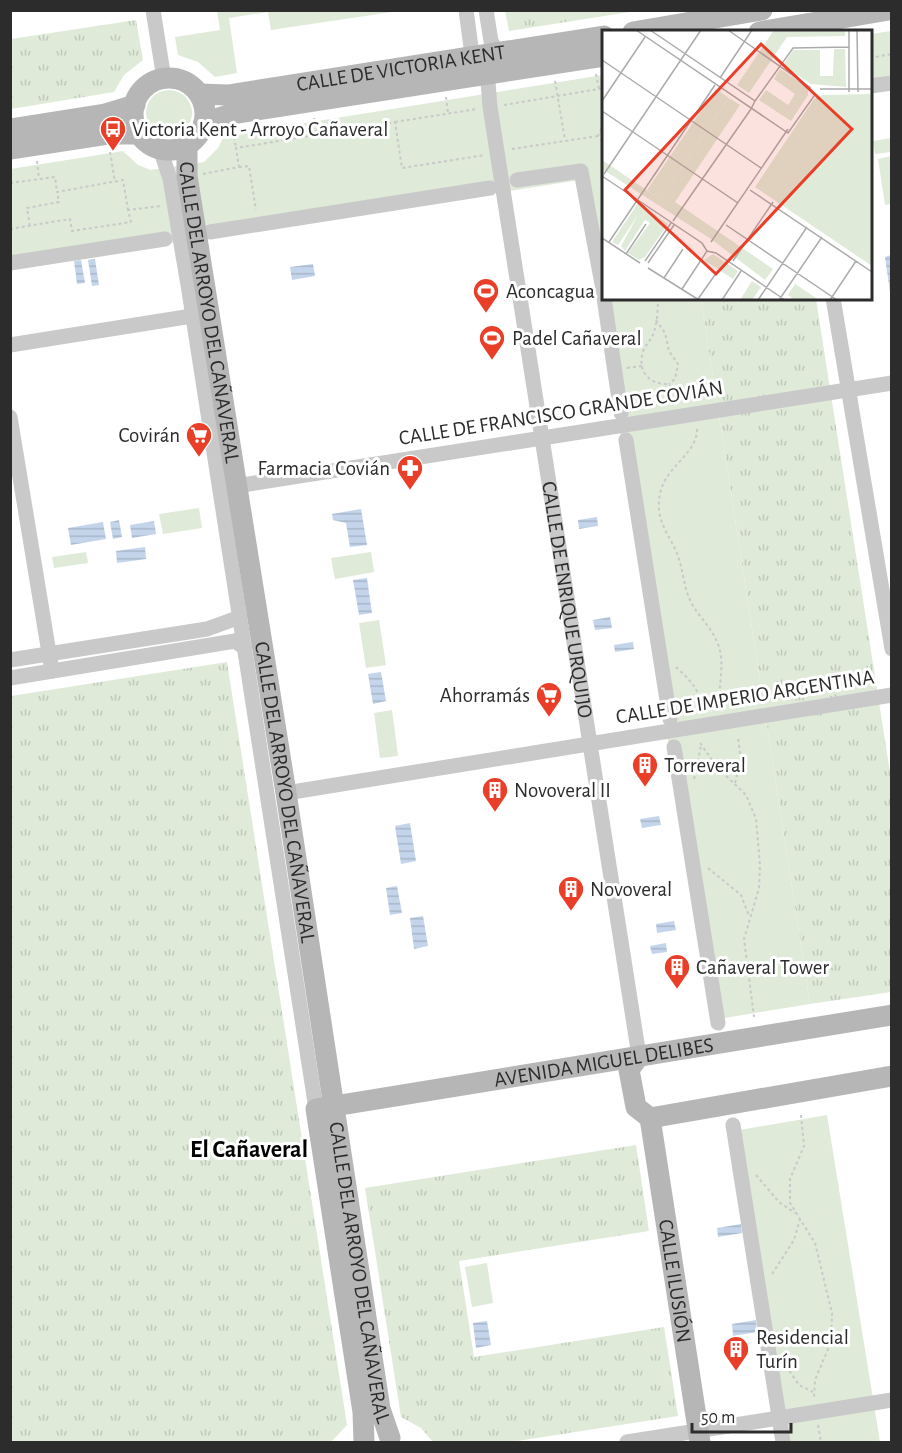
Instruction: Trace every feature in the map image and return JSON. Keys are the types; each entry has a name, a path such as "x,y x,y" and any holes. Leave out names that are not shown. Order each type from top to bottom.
{"main road":[{"path":"645,30 762,10"},
{"path":"766,30 790,23 890,10"},
{"name":"CALLE DE VICTORIA KENT","path":"204,123 231,114 496,63 602,36"},
{"name":"CALLE DE VICTORIA KENT","path":"199,94 228,95 469,58 496,63 600,64"},
{"path":"164,79 180,80 199,94 205,113 204,123 198,136 187,146 178,149 160,149 148,143 139,134 134,120 135,105 148,85 164,79"},
{"path":"10,129 105,114 135,105"},
{"path":"10,149 108,134 139,134"},
{"name":"CALLE DEL ARROYO DEL CAÑAVERAL","path":"187,146 187,176 286,793 325,1108 380,1409 395,1440"},
{"name":"AVENIDA MIGUEL DELIBES","path":"325,1108 891,1015"},
{"name":"CALLE DE ENRIQUE URQUIJO","path":"639,1056 629,1070 636,1107 650,1118"},
{"path":"650,1118 891,1076"},
{"path":"325,1108 363,1412 363,1442 381,1437 395,1440"},
{"name":"CALLE ILUSIÓN","path":"650,1118 699,1437"}],"street":[{"path":"153,10 164,79"},
{"path":"466,10 471,47 469,58"},
{"name":"CALLE DE ENRIQUE URQUIJO","path":"486,10 496,63 488,82 490,107 639,1056"},
{"path":"872,86 891,82"},
{"name":"CALLE DEL ARROYO DEL CAÑAVERAL","path":"160,149 170,179 245,648 325,1108"},
{"path":"517,180 581,171 602,286"},
{"path":"210,231 490,188"},
{"path":"10,263 165,239"},
{"path":"604,300 621,413"},
{"path":"833,300 891,649"},
{"path":"10,345 192,316"},
{"name":"CALLE DE FRANCISCO GRANDE COVIÁN","path":"236,486 891,383"},
{"path":"10,417 52,671"},
{"path":"626,440 670,719"},
{"path":"10,660 207,629 240,617"},
{"path":"10,678 236,641 245,648"},
{"name":"CALLE DE IMPERIO ARGENTINA","path":"286,793 891,695"},
{"path":"674,747 718,1023"},
{"path":"733,1125 783,1443"},
{"path":"627,1443 699,1437 780,1418 891,1400"}],"path":[{"path":"872,58 891,54"},
{"path":"599,89 600,64"},
{"path":"554,78 565,140"},
{"path":"504,105 602,88"},
{"path":"446,97 448,113"},
{"path":"236,148 477,109"},
{"path":"314,118 316,135"},
{"path":"395,122 402,168 484,155"},
{"path":"598,136 602,126"},
{"path":"233,131 239,167"},
{"path":"512,149 598,136"},
{"path":"598,136 602,142"},
{"path":"110,148 115,182"},
{"path":"36,160 39,179"},
{"path":"200,174 249,166 258,224"},
{"path":"10,183 55,177 59,202 27,208 30,226"},
{"path":"10,229 70,219 72,231 131,222 123,180 57,192"},
{"path":"128,210 160,206"},
{"path":"656,320 665,333 666,345 678,364 675,379 669,384 656,385 650,381 642,366 643,352 654,331 658,300"},
{"path":"669,384 683,404"},
{"path":"697,429 697,436 689,452 672,467 663,482 659,512 679,559 689,599 708,624 719,647 721,660 718,712"},
{"path":"660,652 697,689 701,701 700,715"},
{"path":"735,783 741,761 738,736"},
{"path":"693,787 701,744 718,768 735,783 751,805 757,827 759,888 744,939 744,955 751,980 754,1017"},
{"path":"705,865 741,895 750,918"},
{"path":"801,1115 804,1146 793,1168 789,1190 790,1203 811,1234 819,1253 832,1313 831,1342 818,1371 813,1392 821,1443"},
{"path":"754,1172 770,1193 796,1214"},
{"path":"769,1279 794,1240 800,1219"},
{"path":"785,1364 804,1390 813,1392"}],"green space":[{"path":"217,10 399,11 271,30 268,12 229,18 237,73 215,77 198,62 178,55 175,37 220,30"},
{"path":"505,10 636,11 509,31"},
{"path":"136,20 143,60 124,75 114,92 11,109 11,39"},
{"path":"891,31 891,87 872,91 872,34"},
{"path":"602,75 602,300 701,300 810,1004 712,1020 580,180 11,268 11,169 123,151 138,165 151,170 204,162 218,148 224,136"},
{"path":"169,90 185,97 192,113 185,129 169,136 153,129 146,113 153,97"},
{"path":"891,138 891,152 875,154 873,141"},
{"path":"891,156 891,204 885,205 878,159"},
{"path":"701,300 816,300 891,779 891,992 810,1004"},
{"path":"199,508 202,528 163,534 159,514"},
{"path":"86,552 88,563 54,568 52,557"},
{"path":"371,552 374,572 335,579 331,558"},
{"path":"379,620 386,665 366,668 359,623"},
{"path":"227,662 347,1425 331,1442 11,1442 11,696"},
{"path":"392,710 398,756 380,758 374,713"},
{"path":"827,1115 880,1442 777,1442 728,1132"},
{"path":"636,1145 649,1231 459,1261 474,1357 664,1327 678,1416 511,1442 433,1442 421,1428 401,1417 365,1188"},
{"path":"487,1263 493,1303 472,1307 465,1267"}],"water":[{"path":"891,255 892,292 890,292 885,257"},
{"path":"95,259 99,285 92,286 88,260"},
{"path":"81,260 85,283 77,284 74,261"},
{"path":"313,264 315,276 292,280 290,267"},
{"path":"361,509 367,545 350,547 346,523 333,520 332,514"},
{"path":"597,517 598,526 579,529 578,520"},
{"path":"119,520 122,537 113,539 110,522"},
{"path":"154,521 156,534 132,538 130,525"},
{"path":"103,522 106,539 71,545 68,528"},
{"path":"145,547 146,559 117,563 116,551"},
{"path":"367,578 372,613 359,615 353,580"},
{"path":"610,617 612,628 595,630 593,620"},
{"path":"633,642 634,649 615,652 614,645"},
{"path":"381,672 386,701 373,704 368,674"},
{"path":"659,816 661,825 642,828 640,819"},
{"path":"410,823 416,861 401,864 395,826"},
{"path":"397,886 402,913 390,915 386,888"},
{"path":"423,916 428,946 414,949 410,918"},
{"path":"674,921 676,930 657,933 656,924"},
{"path":"666,943 667,952 652,954 650,946"},
{"path":"741,1224 742,1233 718,1237 717,1228"},
{"path":"756,1320 757,1332 733,1336 732,1324"},
{"path":"487,1321 491,1345 476,1348 473,1323"}],"place":[{"name":"Victoria Kent - Arroyo Cañaveral","path":"113,152"},
{"name":"Aconcagua","path":"486,314"},
{"name":"Padel Cañaveral","path":"492,361"},
{"name":"Covirán","path":"199,458"},
{"name":"Farmacia Covián","path":"410,491"},
{"name":"Ahorramás","path":"549,718"},
{"name":"Torreveral","path":"645,788"},
{"name":"Novoveral II","path":"495,813"},
{"name":"Novoveral","path":"571,912"},
{"name":"Cañaveral Tower","path":"677,990"},
{"name":"Residencial Turín","path":"736,1372"}],"district":[{"name":"El Cañaveral","path":"249,1150"}]}
